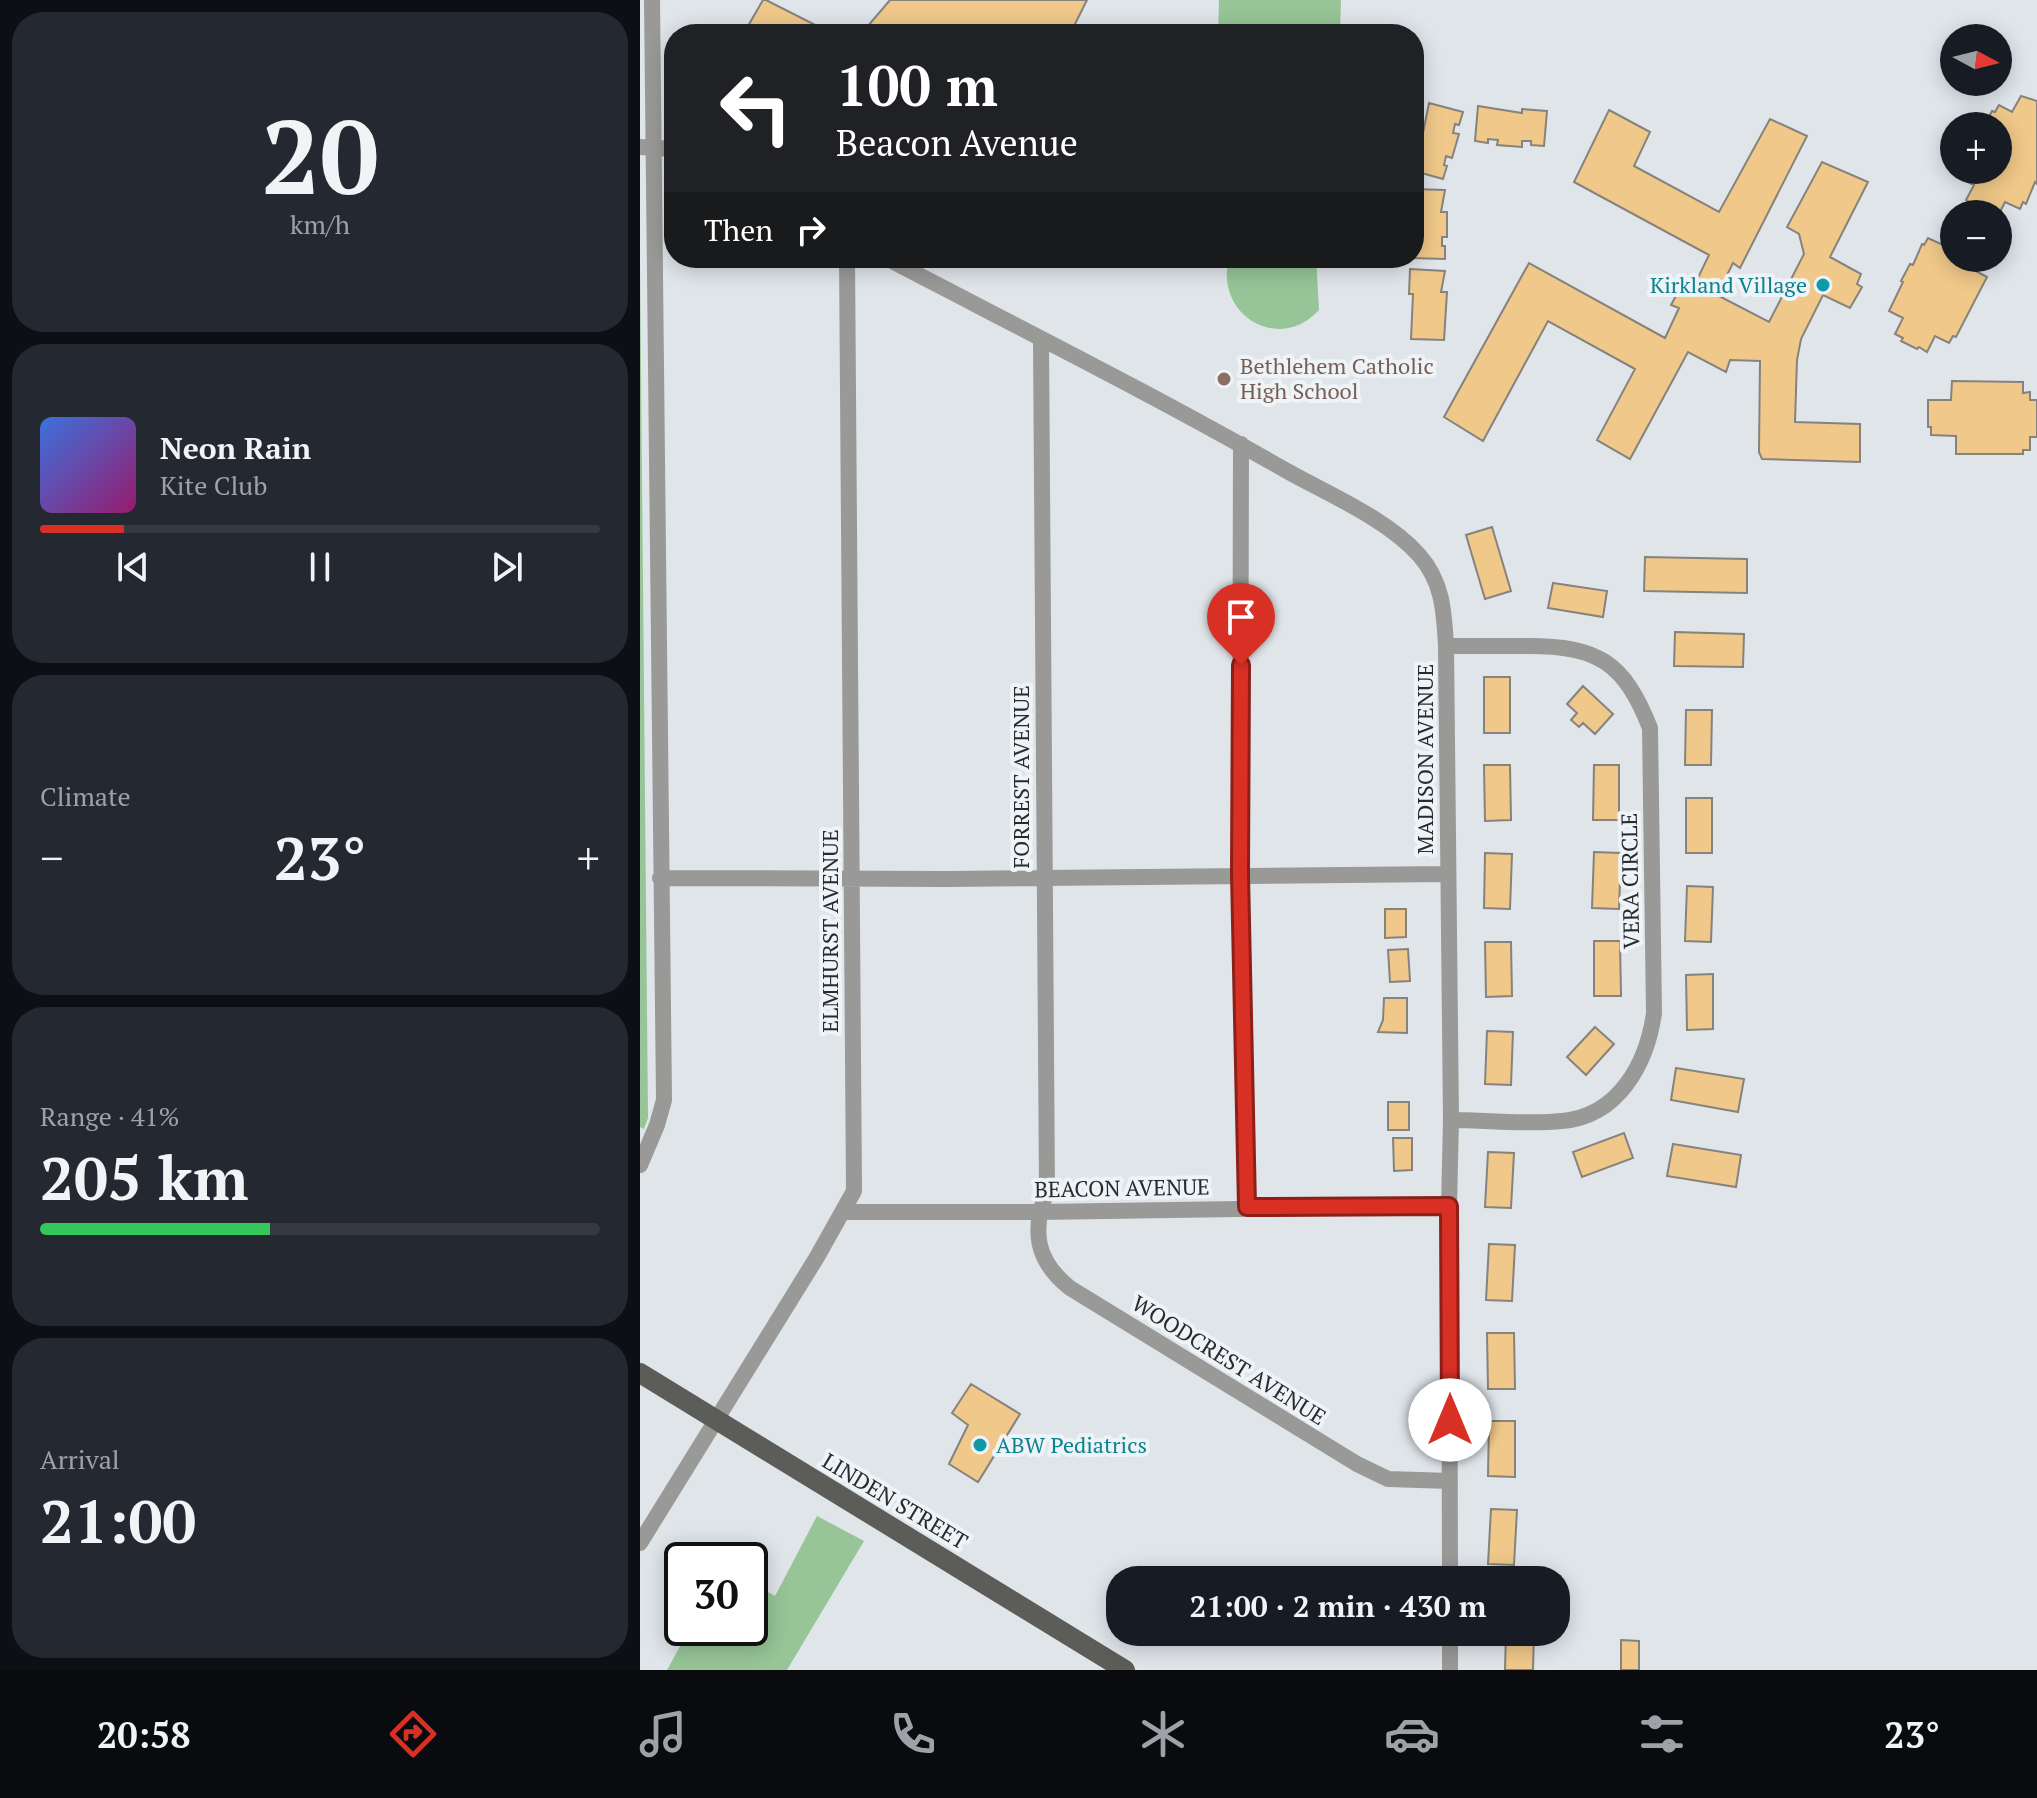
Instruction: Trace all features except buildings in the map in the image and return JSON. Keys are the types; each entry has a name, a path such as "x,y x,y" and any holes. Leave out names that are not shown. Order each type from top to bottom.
{"main road":[{"name":"LINDEN STREET","path":"640,1373 1125,1670"}],"street":[{"path":"640,1165 664,1100 647,147 652,0"},
{"name":"ELMHURST AVENUE","path":"640,1543 854,1191 847,268"},
{"name":"MADISON AVENUE","path":"905,268 1241,444 1394,532 1419,554 1433,574 1443,601 1446,646 1451,1120 1450,1566"},
{"name":"FORREST AVENUE","path":"1039,1212 1047,1191 1041,339"},
{"path":"1241,444 1240,874 1247,1207"},
{"name":"VERA CIRCLE","path":"1446,646 1563,646 1592,653 1622,676 1638,697 1650,728 1654,1013 1650,1041 1641,1062 1624,1087 1607,1104 1586,1116 1563,1121 1451,1120"},
{"path":"660,878 1447,874"},
{"name":"BEACON AVENUE","path":"843,1212 1449,1206"},
{"name":"WOODCREST AVENUE","path":"1039,1212 1040,1249 1047,1266 1070,1288 1357,1464 1388,1479 1450,1481"},
{"path":"1450,1646 1450,1670"}],"green space":[{"path":"1219,0 1341,0 1340,24 1218,24"},
{"path":"640,261 648,1118 644,1129 640,1127"},
{"path":"1228,268 1317,268 1319,310 1303,323 1286,328 1269,328 1253,322 1240,311 1231,296"},
{"path":"817,1516 864,1541 787,1670 667,1670 680,1646 768,1646 768,1592 775,1596"}],"place":[{"name":"Kirkland Village","path":"1823,285"},
{"name":"Bethlehem Catholic High School","path":"1224,379"},
{"name":"ABW Pediatrics","path":"980,1445"}],"route":[{"path":"1241,665 1240,874 1247,1207 1449,1206 1450,1420"}]}
